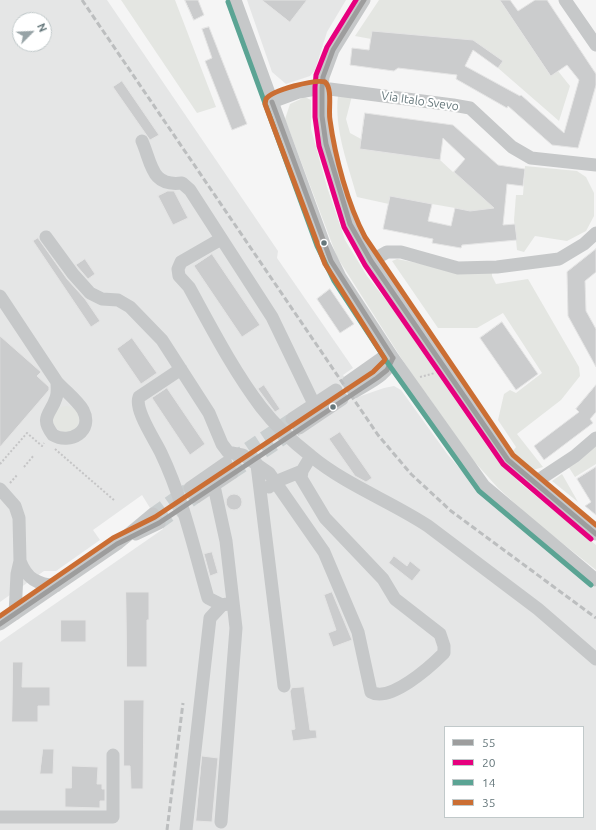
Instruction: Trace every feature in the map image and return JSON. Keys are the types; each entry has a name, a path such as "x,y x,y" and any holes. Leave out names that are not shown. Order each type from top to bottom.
{"street":[{"path":"235,0 331,261 393,358 484,486 596,580"},
{"path":"364,0 333,50 323,77 322,88 323,128 331,163 350,224 371,261 508,460 596,534"},
{"path":"565,0 596,45"},
{"name":"Via Italo Svevo","path":"271,100 299,92 322,88 453,104 470,108 512,147 531,158 596,165"},
{"path":"142,141 153,172 161,181 168,185 182,184 190,190 278,328 314,404"},
{"path":"371,261 387,252 401,252 458,268 497,267 559,259 584,244 596,233"},
{"path":"46,237 84,288 102,299 118,300 130,307 162,340 209,413 222,444 228,452 243,455 269,473 324,552 358,632 371,692 376,695 382,694 405,684 429,668 444,653 443,640 440,634 395,599 383,579 325,518 301,478 302,471 311,456"},
{"path":"221,239 181,262 178,269 180,276 188,287 232,364 261,407 311,456 353,485 406,512 428,526 538,609 596,659"},
{"path":"0,296 58,382"},
{"path":"351,387 382,358 393,358"},
{"path":"181,369 139,397 138,407 161,453 184,510 208,598 228,604"},
{"path":"339,394 295,424 314,404 339,394"},
{"path":"534,483 575,456 596,438"},
{"path":"257,465 284,686"},
{"path":"229,468 214,486 193,492 229,468"},
{"path":"261,494 275,482 302,471"},
{"path":"5,486 18,512 20,561 17,574 15,614"},
{"path":"214,486 226,541 228,604 236,628 221,822"},
{"path":"0,624 156,518"},
{"path":"20,561 24,570 33,580 44,585 56,586"},
{"path":"186,830 210,618 228,604"},
{"path":"0,817 113,817 113,755"}],"path":[{"path":"0,464 27,433 42,446 46,441"},
{"path":"52,446 114,501"},
{"path":"24,467 34,455"},
{"path":"5,486 18,474"}],"shaded area":[{"path":"0,0 107,0 278,251 277,258 353,368 343,375 358,397 394,386 401,390 448,455 483,495 596,587 596,830 0,830 0,642 163,529 142,495 93,530 100,540 56,571 44,571 0,602"},
{"path":"121,0 175,0 216,107 197,113"},
{"path":"247,0 346,0 327,32 315,70 310,76 286,84 272,72"},
{"path":"379,0 510,0 558,71 570,86 559,121 498,68 470,48 388,42 355,36"},
{"path":"338,95 352,96 346,119 350,133 361,139 440,160 453,172 459,166 486,191 506,193 504,216 466,219 455,208 432,204 430,213 357,197 340,134 337,108"},
{"path":"305,97 311,100 311,129 327,187 345,240 367,276 389,304 492,453 520,483 596,545 596,570 533,520 498,488 472,459 405,364 337,257 285,119 290,104"},
{"path":"525,166 577,171 586,177 594,193 594,216 586,231 567,241 535,236 524,252 517,250 514,220 516,195 523,195"},
{"path":"397,259 458,271 492,270 492,276 496,284 528,279 579,367 580,376 561,400 517,434 543,467 533,470 513,451 516,447 498,420 504,394 510,390 516,393 542,373 503,313 477,328 438,328 392,261"},
{"path":"66,406 75,410 79,419 75,428 66,432 57,428 53,419 57,410"},
{"path":"596,446 596,464 575,477 568,466"},
{"path":"562,474 578,502 552,481"}],"building":[{"path":"185,0 198,0 204,15 194,20"},
{"path":"262,0 307,0 290,22"},
{"path":"500,0 510,0 518,11 535,0 547,0 596,74 596,85 578,148 552,145 508,106 507,108 456,79 457,75 398,68 394,71 350,65 352,48 369,50 372,31 473,40 503,61 498,68 473,50 465,66 520,96 521,95 564,133 579,80 567,65 551,76"},
{"path":"209,27 247,124 232,130 205,61 212,58 202,29"},
{"path":"122,81 159,135 150,140 113,87"},
{"path":"365,113 453,125 498,165 525,169 523,186 507,184 503,225 515,224 517,240 462,245 461,248 432,243 433,239 383,229 390,196 432,204 428,221 451,226 455,208 470,211 494,208 454,172 465,159 443,138 440,160 360,149"},
{"path":"168,191 174,191 188,218 173,225 158,196"},
{"path":"38,238 67,279 85,299 100,321 91,327 33,241"},
{"path":"596,249 596,272 585,281 586,311 596,329 596,367 568,316 567,272"},
{"path":"212,254 260,325 242,337 194,266"},
{"path":"85,259 95,274 88,279 76,265"},
{"path":"330,289 354,324 340,333 317,299"},
{"path":"502,322 538,374 516,390 480,338"},
{"path":"0,336 41,372 37,376 49,387 49,390 0,447"},
{"path":"132,338 157,373 141,384 117,349"},
{"path":"264,385 280,409 275,412 258,389"},
{"path":"596,385 596,412 590,419 593,423 544,460 534,446 579,412 576,409"},
{"path":"167,388 205,444 190,455 152,398"},
{"path":"340,432 372,478 366,482 355,476 329,439"},
{"path":"596,467 596,515 585,506 591,502 577,479"},
{"path":"234,494 241,499 242,502 237,509 234,510 227,505 226,502 231,495"},
{"path":"212,552 218,573 210,576 204,554"},
{"path":"394,556 407,566 410,561 421,570 412,581 389,563"},
{"path":"126,592 149,592 149,620 147,620 147,667 127,667"},
{"path":"332,592 352,640 333,647 328,633 336,630 324,595"},
{"path":"61,620 86,620 86,642 61,642"},
{"path":"13,662 23,662 22,687 50,687 50,706 38,706 38,722 12,722"},
{"path":"304,687 310,730 316,730 317,738 293,741 291,730 295,729 290,691 292,688"},
{"path":"124,700 144,700 143,789 131,789 130,766 124,766"},
{"path":"43,749 54,749 53,774 40,774"},
{"path":"202,756 218,758 212,822 196,821"},
{"path":"72,766 98,767 97,784 102,784 102,789 105,789 105,801 100,801 100,808 65,807 65,788 71,788"}],"tunnel":[{"path":"232,459 292,419"},
{"path":"232,473 296,430"},
{"path":"153,514 187,490"},
{"path":"159,523 196,497"}],"railway":[{"path":"82,0 378,435 411,474 451,511 596,618"},
{"path":"167,830 183,703"}],"transit line":[{"name":"20","path":"356,0 327,47 316,75 315,87 315,117 319,146 344,227 365,265 503,464 591,539"},
{"name":"55","path":"364,0 333,50 323,77 322,88 322,116 326,144 350,224 371,261 508,460 596,534"},
{"name":"14","path":"228,2 317,246 334,281 387,362 479,491 591,585"},
{"name":"35","path":"0,616 113,538 155,517 373,372 384,361 385,359 325,264 265,104 266,99 276,92 312,82 325,82 329,89 330,120 335,149 348,196 365,237 513,455 596,525"},
{"name":"55","path":"272,102 331,261 393,358"},
{"name":"55","path":"0,624 117,544 159,523 377,378 387,370 393,358"}]}
